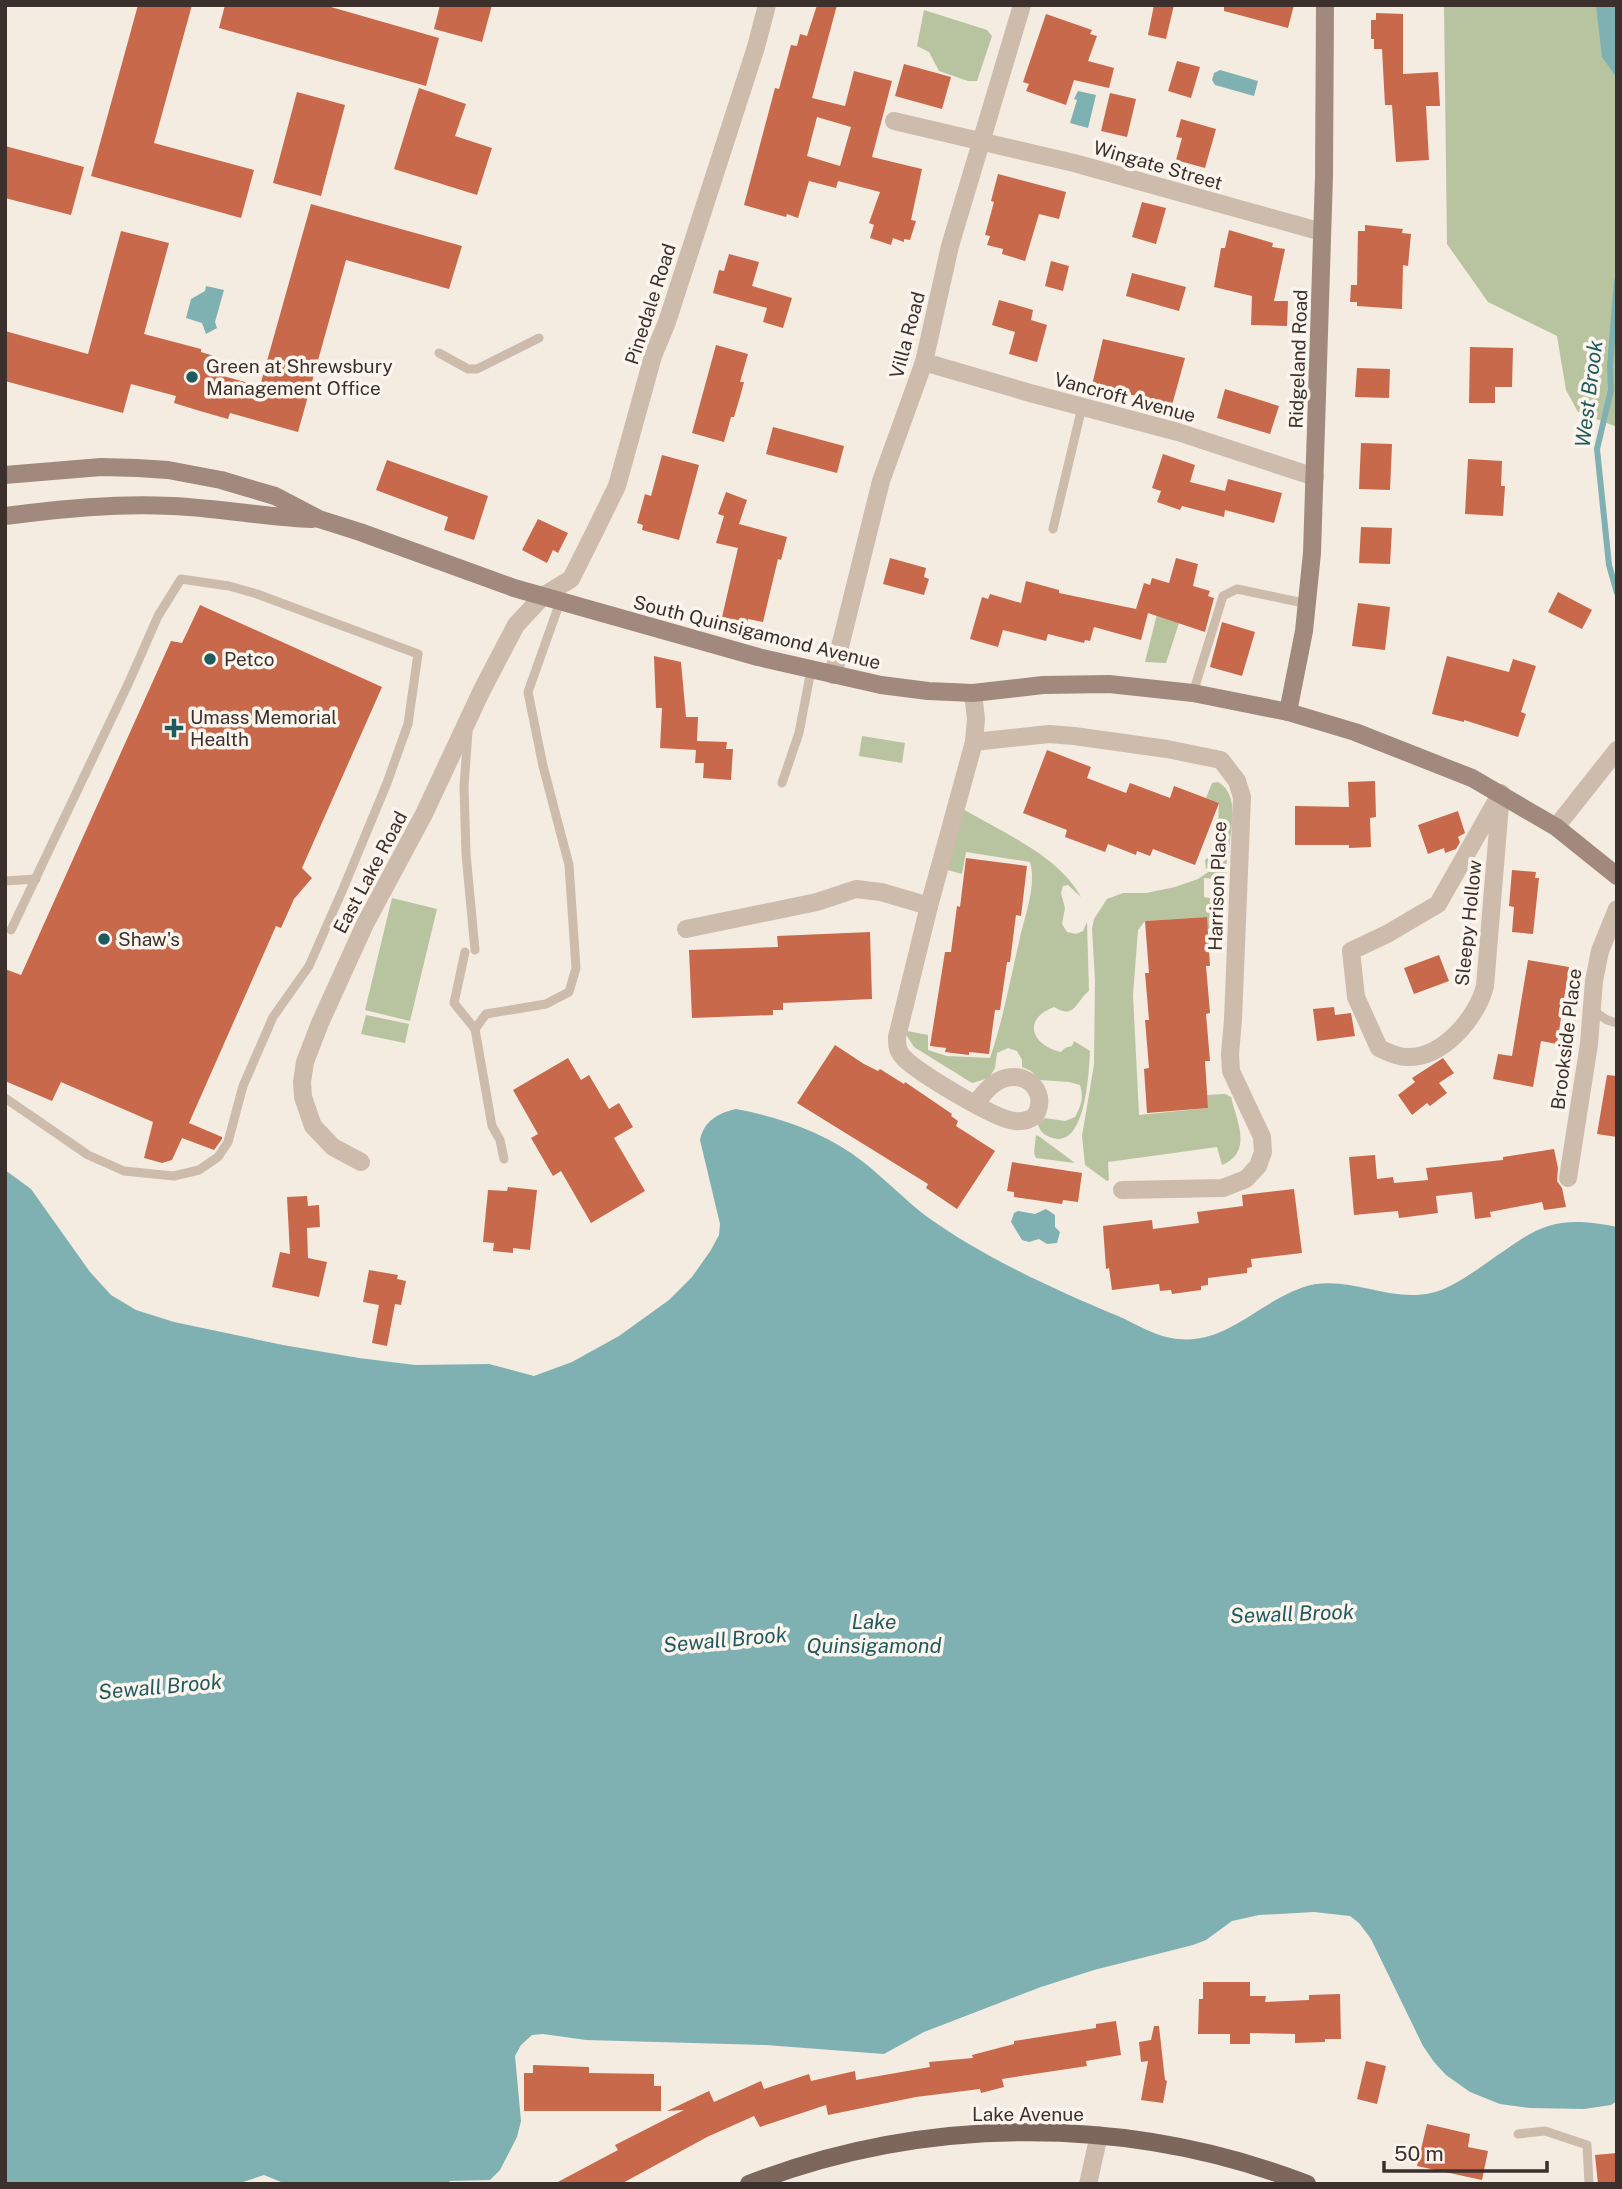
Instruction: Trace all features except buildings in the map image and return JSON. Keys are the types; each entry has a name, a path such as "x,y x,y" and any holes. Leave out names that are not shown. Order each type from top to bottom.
{"main road":[{"name":"Ridgeland Road","path":"1289,712 1308,604 1315,477 1325,123 1325,5"},
{"name":"South Quinsigamond Avenue","path":"5,475 101,467 168,470 220,480 275,496 319,519 370,535 485,579 560,602 811,670 906,689 973,693 1044,685 1133,686 1192,693 1289,712 1355,732 1455,770 1501,793 1556,827 1617,876"},
{"name":"South Quinsigamond Avenue","path":"5,516 124,505 172,506 269,517 319,519"},
{"name":"Lake Avenue","path":"749,2184 821,2159 896,2142 959,2135 1026,2132 1099,2135 1199,2150 1268,2169 1307,2184"}],"street":[{"name":"Pinedale Road","path":"543,596 571,579 617,485 653,356 671,312 767,5"},
{"name":"Villa Road","path":"833,675 881,481 924,362 950,246 1022,5"},
{"name":"Wingate Street","path":"894,121 1074,163 1322,232"},
{"name":"Vancroft Avenue","path":"924,362 1178,432 1315,477"},
{"name":"East Lake Road","path":"361,1162 333,1147 313,1126 303,1097 305,1062 365,924 424,814 516,625 543,596"},
{"path":"973,693 976,719 974,742 929,906 897,1037 897,1048 903,1057 922,1072 976,1103"},
{"name":"Harrison Place","path":"974,742 1049,734 1147,746 1221,760 1240,786 1242,797 1230,1054 1231,1071 1262,1137 1261,1159 1254,1172 1223,1188 1122,1190"},
{"path":"1556,827 1617,750"},
{"name":"Sleepy Hollow","path":"1501,793 1482,996 1471,1015 1448,1040 1426,1053 1406,1057 1380,1048 1356,997 1351,951 1387,934 1438,904 1501,793"},
{"path":"686,929 817,902 856,889 881,892 929,906"},
{"name":"Brookside Place","path":"1568,1178 1600,951 1617,909"},
{"path":"1088,2184 1099,2135"}],"lane":[{"path":"439,353 468,369 477,369 539,338"},
{"path":"1053,528 1082,407"},
{"path":"5,1098 88,1155 124,1171 174,1176 199,1170 218,1157 228,1142 243,1086 273,1017 309,966 387,783 408,724 418,654 257,594 229,586 181,579 158,616 12,930"},
{"path":"1192,693 1223,596 1237,589 1308,604"},
{"path":"475,1029 486,1014 546,1004 569,992 576,968 569,864 543,766 528,692 560,602"},
{"path":"782,783 799,733 811,670"},
{"path":"470,716 464,786 470,951 454,1003 475,1029 492,1126 500,1140 505,1159"},
{"path":"5,881 36,879"},
{"path":"1592,1010 1617,1023"},
{"path":"1518,2134 1545,2131 1587,2145 1589,2184"}],"green space":[{"path":"1444,5 1617,5 1617,427 1578,412 1566,390 1557,336 1488,302 1447,244"},
{"path":"924,10 987,30 992,36 977,81 968,81 939,71 929,52 917,46"},
{"path":"1168,583 1174,584 1179,623 1166,663 1145,662 1160,602 1163,602"},
{"path":"862,736 905,743 902,763 859,756"},
{"path":"1218,782 1230,795 1232,804 1229,853 1206,869 1205,860 1215,849 1217,842 1219,803 1206,798 1212,783"},
{"path":"963,809 1044,857 1071,882 1081,897 1068,885 1063,886 1061,893 1065,908 1062,924 1067,932 1076,934 1083,931 1087,922 1089,991 1071,1011 1066,1012 1054,1007 1037,1018 1034,1025 1037,1038 1051,1049 1061,1052 1072,1046 1074,1041 1090,1051 1084,1106 1073,1131 1064,1138 1048,1136 1038,1124 1045,1118 1065,1121 1075,1117 1081,1102 1080,1085 1040,1080 1022,1067 1017,1051 1008,1048 997,1053 995,1068 989,1078 972,1083 914,1047 907,1036 907,1031 928,1035 928,1050 947,1056 990,1058 1003,1015 1031,892 1032,872 1030,862 966,852 962,874 944,869"},
{"path":"1227,859 1226,878 1204,878 1204,897 1224,901 1223,927 1207,929 1206,917 1145,921 1138,930 1133,995 1139,1115 1208,1108 1207,1095 1225,1094 1231,1097 1239,1126 1240,1144 1232,1159 1222,1165 1217,1147 1108,1162 1107,1181 1085,1165 1082,1136 1094,1065 1094,919 1107,899 1123,893 1146,893 1175,887 1198,879"},
{"path":"392,898 437,909 410,1021 365,1010"},
{"path":"366,1015 409,1024 405,1043 361,1034"},
{"path":"1036,1135 1040,1137 1075,1163 1036,1158"}],"water":[{"path":"1596,5 1617,5 1617,78 1602,57"},
{"path":"1220,70 1258,81 1254,96 1215,85 1212,80 1214,73"},
{"path":"1078,91 1096,95 1088,128 1070,123"},
{"path":"206,286 224,290 215,322 217,328 206,334 202,323 186,318 191,299 205,291"},
{"name":"Lake Quinsigamond","path":"736,1109 786,1122 834,1142 862,1161 926,1216 970,1245 1044,1283 1151,1332 1171,1338 1207,1337 1239,1323 1285,1295 1317,1284 1333,1283 1398,1294 1431,1293 1455,1283 1542,1228 1573,1222 1617,1227 1617,2101 1611,2105 1584,2109 1530,2108 1500,2104 1470,2092 1446,2075 1423,2046 1371,1939 1359,1923 1350,1916 1314,1912 1259,1915 1232,1921 1206,1940 1193,1945 1094,1970 1041,1987 924,2032 884,2054 766,2045 586,2040 532,2035 521,2045 515,2056 521,2121 517,2137 500,2170 490,2180 450,2181 445,2184 286,2184 264,2175 237,2184 5,2184 5,1170 31,1189 90,1272 111,1295 136,1310 174,1322 359,1358 415,1365 489,1364 534,1376 572,1362 619,1336 669,1300 692,1277 719,1235 720,1224 700,1140 708,1123 723,1113"},
{"path":"1046,1209 1055,1215 1055,1227 1060,1232 1057,1243 1047,1244 1039,1239 1029,1242 1022,1240 1011,1222 1014,1213 1018,1211 1035,1214"}],"waterway":[{"name":"West Brook","path":"1617,281 1610,366 1611,390 1597,449 1609,565 1617,593"}],"place":[{"name":"Green at Shrewsbury Management Office","path":"192,377"},
{"name":"Petco","path":"210,659"},
{"name":"Umass Memorial Health","path":"174,728"},
{"name":"Shaw's","path":"104,939"}],"water label":[{"name":"Sewall Brook","path":"1292,1614"},
{"name":"Sewall Brook","path":"725,1640"},
{"name":"Sewall Brook","path":"160,1687"}]}
